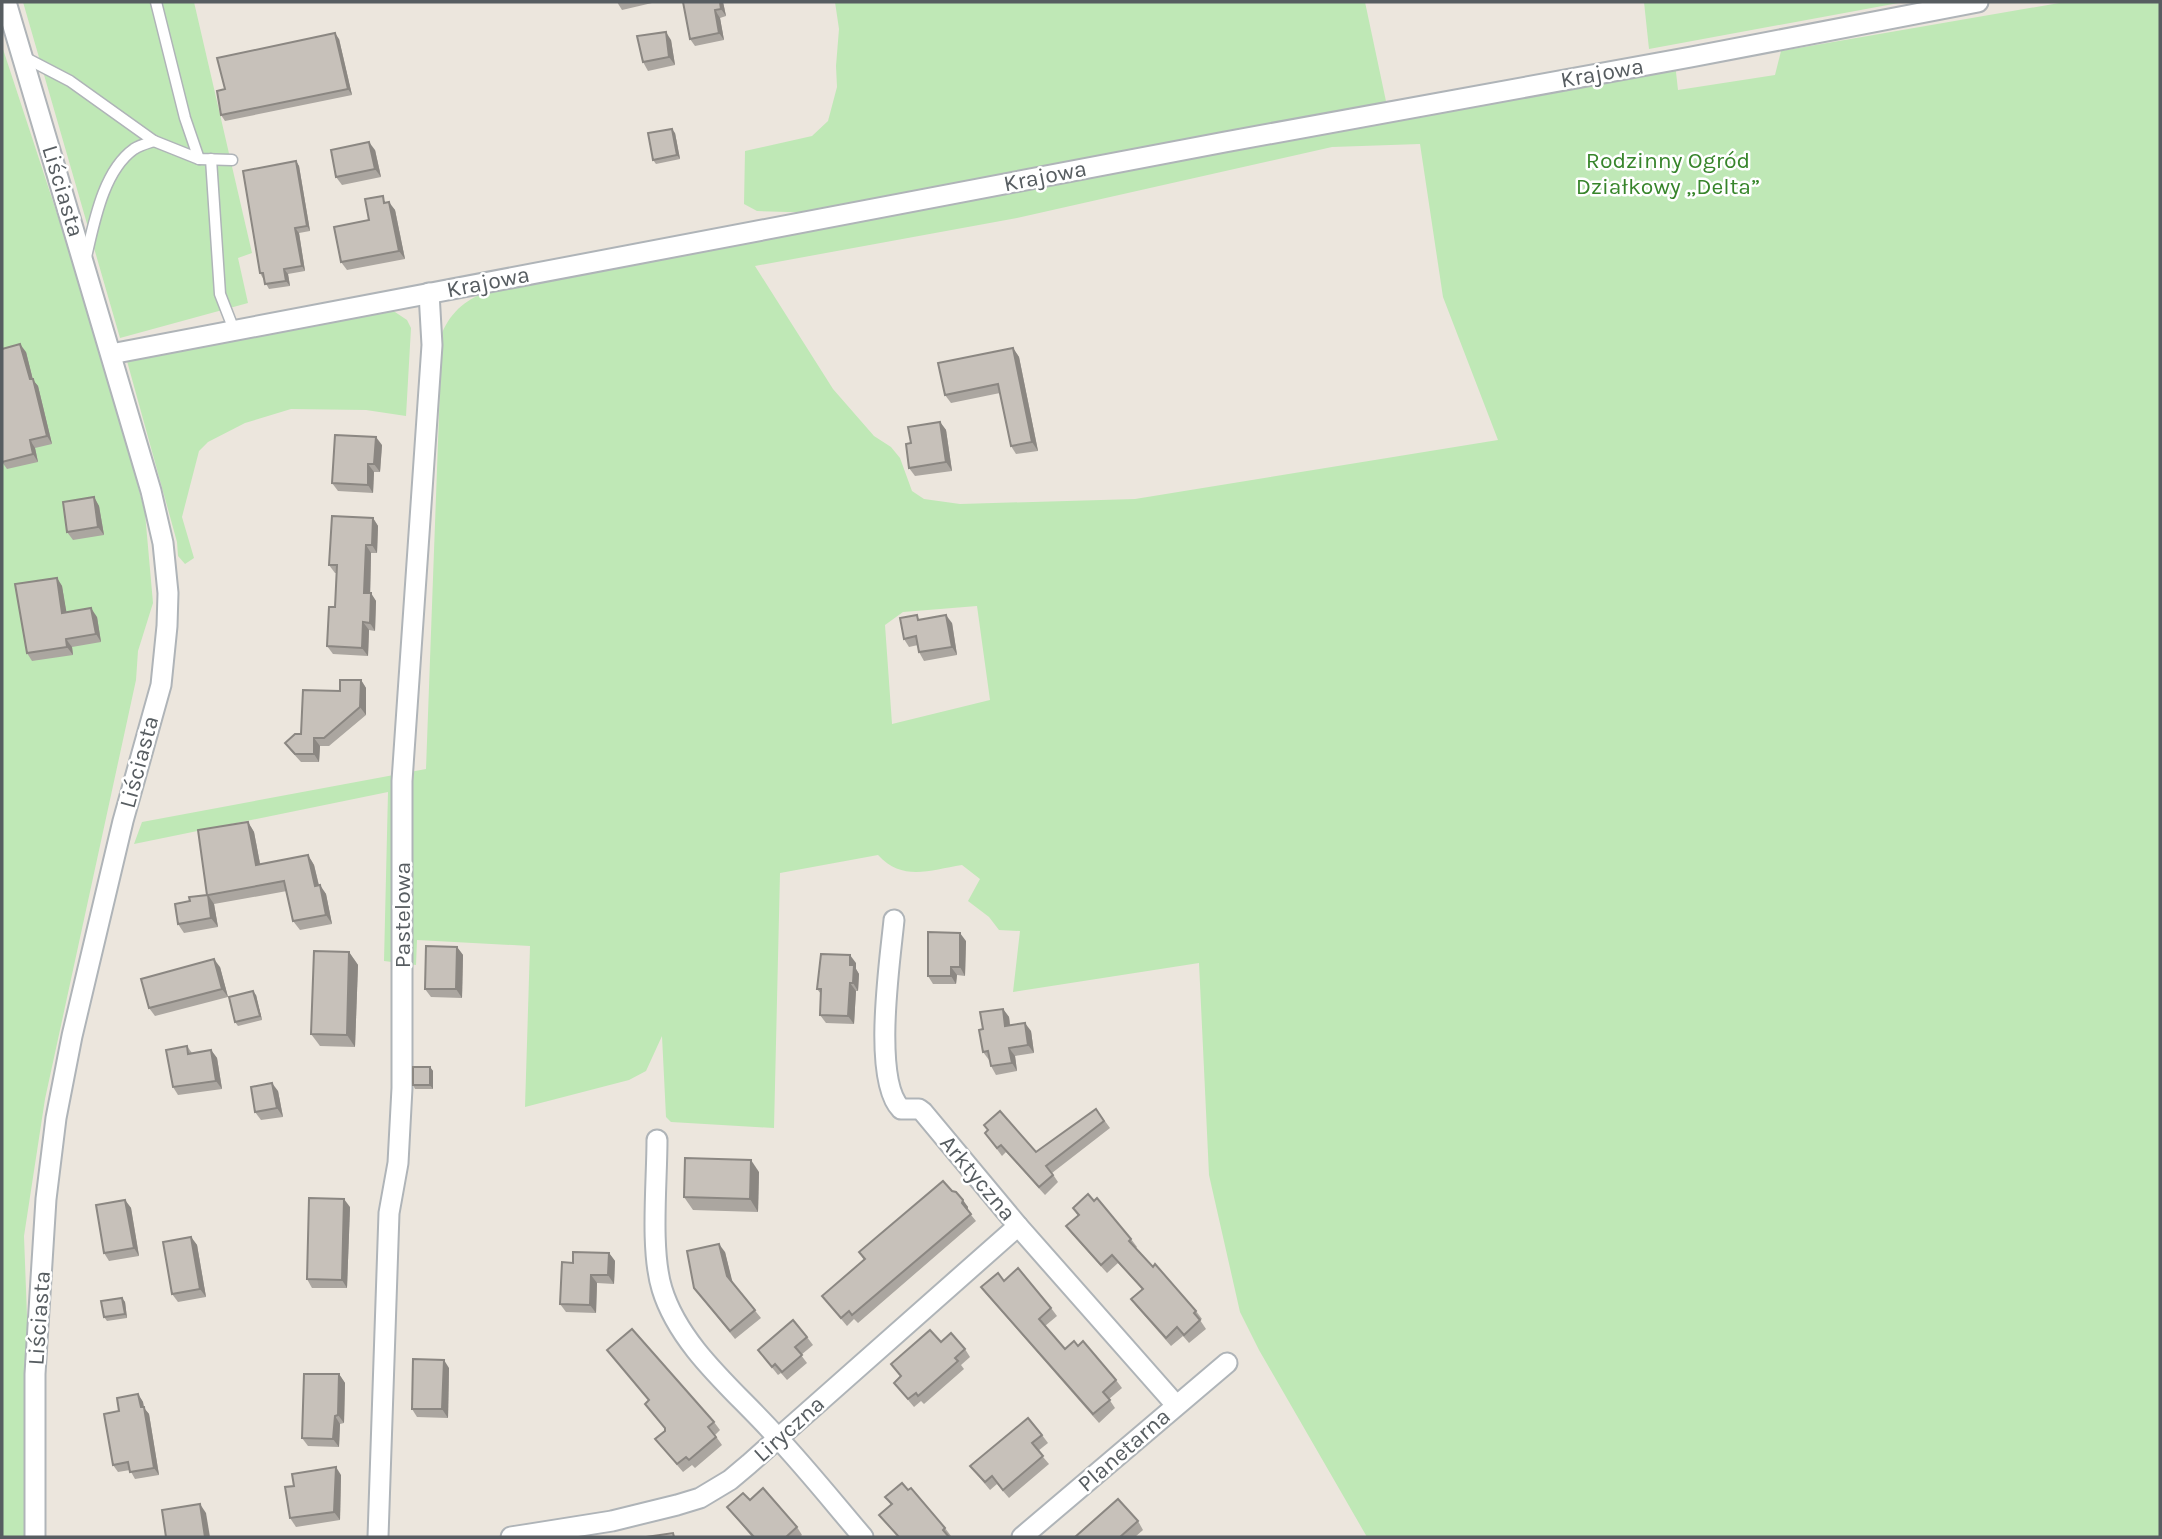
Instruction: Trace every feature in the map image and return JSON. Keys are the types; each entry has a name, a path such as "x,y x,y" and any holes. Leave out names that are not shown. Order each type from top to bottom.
{"street":[{"name":"Liściasta","path":"6,2 151,491 163,543 168,593 161,685 123,821 72,1036 56,1118 46,1199 35,1374 35,1537"},
{"name":"Krajowa","path":"111,354 1978,2"},
{"name":"Pastelowa","path":"378,1537 389,1213 398,1163 402,1087 402,781 432,345 429,293"},
{"name":"Arktyczna","path":"894,920 885,1041 894,1103 901,1109 919,1109 923,1112 1018,1226 1176,1405"},
{"path":"657,1140 657,1256 662,1289 680,1326 698,1351 778,1438 863,1537"},
{"name":"Liryczna","path":"511,1537 612,1521 700,1497 730,1479 1018,1226"},
{"name":"Planetarna","path":"1022,1537 1227,1363"}],"lane":[{"path":"156,2 185,118 199,159"},
{"path":"22,56 70,81 154,141 199,159 232,160"},
{"path":"85,264 105,189 134,149 154,141"},
{"path":"211,159 220,294 234,331"}],"green space":[{"path":"23,2 194,2 252,253 238,258 248,303 120,338"},
{"path":"835,2 1365,2 1387,106 823,213 757,211 744,204 745,151 812,136 828,121 837,87 839,29"},
{"path":"1644,2 1904,2 1649,49"},
{"name":"Rodzinny Ogród Działkowy „Delta”","path":"2065,2 2160,2 2160,1537 1367,1537 1259,1350 1240,1312 1209,1175 1199,963 1013,992 1020,931 999,930 989,917 968,901 980,879 962,865 928,871 907,871 897,869 878,855 780,873 774,1128 671,1122 666,1117 662,1036 646,1071 629,1080 525,1107 530,946 417,940 416,965 384,961 388,792 134,844 142,822 426,769 442,333 456,312 482,293 1675,63 1678,90 1775,75 1781,51","holes":["1420,144 1443,297 1498,440 1135,499 960,504 924,499 912,491 900,458 891,447 874,436 833,389 755,266 1017,218 1332,147","977,606 990,700 892,724 885,625 903,612"]},
{"path":"2,46 105,360 145,513 153,603 138,651 136,680 45,1099 24,1236 28,1343 28,1537 2,1537"},
{"path":"392,310 407,320 411,328 406,416 366,410 291,409 245,423 208,442 199,451 182,517 194,558 185,564 178,556 177,542 127,361"}],"building":[{"path":"683,2 720,2 721,9 715,10 719,33 690,39"},
{"path":"666,32 669,57 643,62 637,36"},
{"path":"335,33 348,89 221,115 217,91 225,89 217,58"},
{"path":"672,129 677,155 653,160 648,133"},
{"path":"369,142 375,169 336,177 331,150"},
{"path":"296,161 307,226 295,228 302,266 284,269 286,281 265,284 263,273 260,273 243,171"},
{"path":"383,196 384,203 389,202 399,251 341,262 334,227 369,220 365,199"},
{"path":"20,344 30,379 33,379 47,436 30,440 33,454 2,462 2,349"},
{"path":"1013,348 1032,442 1011,446 998,384 945,395 938,363"},
{"path":"940,422 946,462 909,468 906,444 911,443 908,427"},
{"path":"335,435 376,437 374,464 368,464 368,485 332,483"},
{"path":"94,497 98,527 67,532 63,502"},
{"path":"332,516 373,518 372,545 366,545 364,593 371,593 370,623 363,622 362,648 327,646 329,607 335,607 337,565 329,565"},
{"path":"57,578 62,613 91,608 96,634 66,639 67,647 27,653 15,584"},
{"path":"917,615 918,620 946,615 952,647 919,652 916,636 904,639 900,618"},
{"path":"340,680 361,680 360,707 324,738 314,738 314,754 295,754 285,743 295,734 301,734 303,690 340,691"},
{"path":"248,822 256,865 308,855 315,886 320,885 326,915 293,921 284,881 208,895 211,918 178,924 175,904 190,901 189,897 207,895 198,830"},
{"path":"928,932 960,933 960,967 951,967 951,976 928,976"},
{"path":"426,946 457,947 456,989 425,989"},
{"path":"314,951 349,952 347,1035 311,1034"},
{"path":"821,954 850,955 850,965 854,965 848,1016 820,1015 821,989 817,989"},
{"path":"214,959 222,989 149,1008 141,979"},
{"path":"253,991 260,1016 235,1022 229,997"},
{"path":"1003,1009 1005,1026 1025,1023 1028,1045 1009,1048 1012,1063 991,1066 988,1051 983,1052 979,1030 983,1029 980,1012"},
{"path":"187,1046 188,1054 211,1050 216,1081 173,1087 166,1050"},
{"path":"413,1067 430,1067 430,1085 413,1085"},
{"path":"272,1083 277,1108 255,1112 251,1087"},
{"path":"1096,1109 1104,1121 1046,1166 1053,1175 1039,1187 1001,1145 997,1148 985,1133 988,1130 984,1125 1000,1111 1036,1152"},
{"path":"685,1158 751,1160 750,1199 684,1197"},
{"path":"943,1181 963,1200 962,1203 971,1214 852,1315 849,1311 841,1318 822,1296 865,1259 859,1252"},
{"path":"1088,1194 1094,1201 1097,1198 1131,1239 1129,1241 1153,1267 1155,1264 1196,1311 1194,1313 1200,1320 1184,1335 1177,1327 1166,1338 1131,1299 1143,1289 1112,1255 1101,1265 1066,1226 1079,1215 1073,1208"},
{"path":"309,1198 344,1199 342,1280 307,1279"},
{"path":"125,1200 134,1248 104,1253 96,1205"},
{"path":"191,1237 200,1289 172,1294 163,1242"},
{"path":"719,1244 727,1276 755,1310 730,1331 694,1288 687,1251"},
{"path":"573,1252 609,1253 608,1275 591,1275 590,1305 560,1304 562,1262 573,1263"},
{"path":"1018,1268 1051,1308 1039,1319 1065,1349 1074,1341 1078,1346 1083,1341 1116,1380 1103,1392 1110,1400 1093,1414 981,1287 998,1273 1004,1281"},
{"path":"122,1298 125,1314 104,1317 101,1301"},
{"path":"793,1320 807,1337 795,1347 802,1355 782,1372 775,1364 772,1367 758,1350"},
{"path":"632,1329 714,1422 708,1427 716,1437 689,1460 686,1457 677,1464 655,1439 665,1428 645,1404 649,1400 607,1350"},
{"path":"930,1330 941,1342 951,1333 965,1349 955,1358 958,1361 918,1396 916,1393 908,1399 894,1383 901,1376 891,1364"},
{"path":"413,1359 444,1360 442,1409 412,1409"},
{"path":"304,1374 339,1374 338,1415 335,1416 333,1439 302,1438"},
{"path":"138,1394 141,1407 144,1407 154,1468 130,1472 128,1462 113,1465 104,1414 119,1411 117,1398"},
{"path":"1028,1418 1042,1435 1032,1443 1043,1456 1003,1490 992,1476 985,1482 970,1466"},
{"path":"336,1467 334,1512 290,1518 285,1487 294,1486 292,1474"},
{"path":"902,1483 908,1490 911,1488 945,1528 943,1530 949,1537 899,1537 879,1515 892,1504 885,1497"},
{"path":"763,1488 797,1527 786,1537 754,1537 727,1507 743,1493 750,1500"},
{"path":"1118,1499 1138,1521 1120,1537 1075,1537"},
{"path":"200,1504 205,1537 166,1537 162,1510"},
{"path":"673,1533 674,1537 646,1537"}]}
